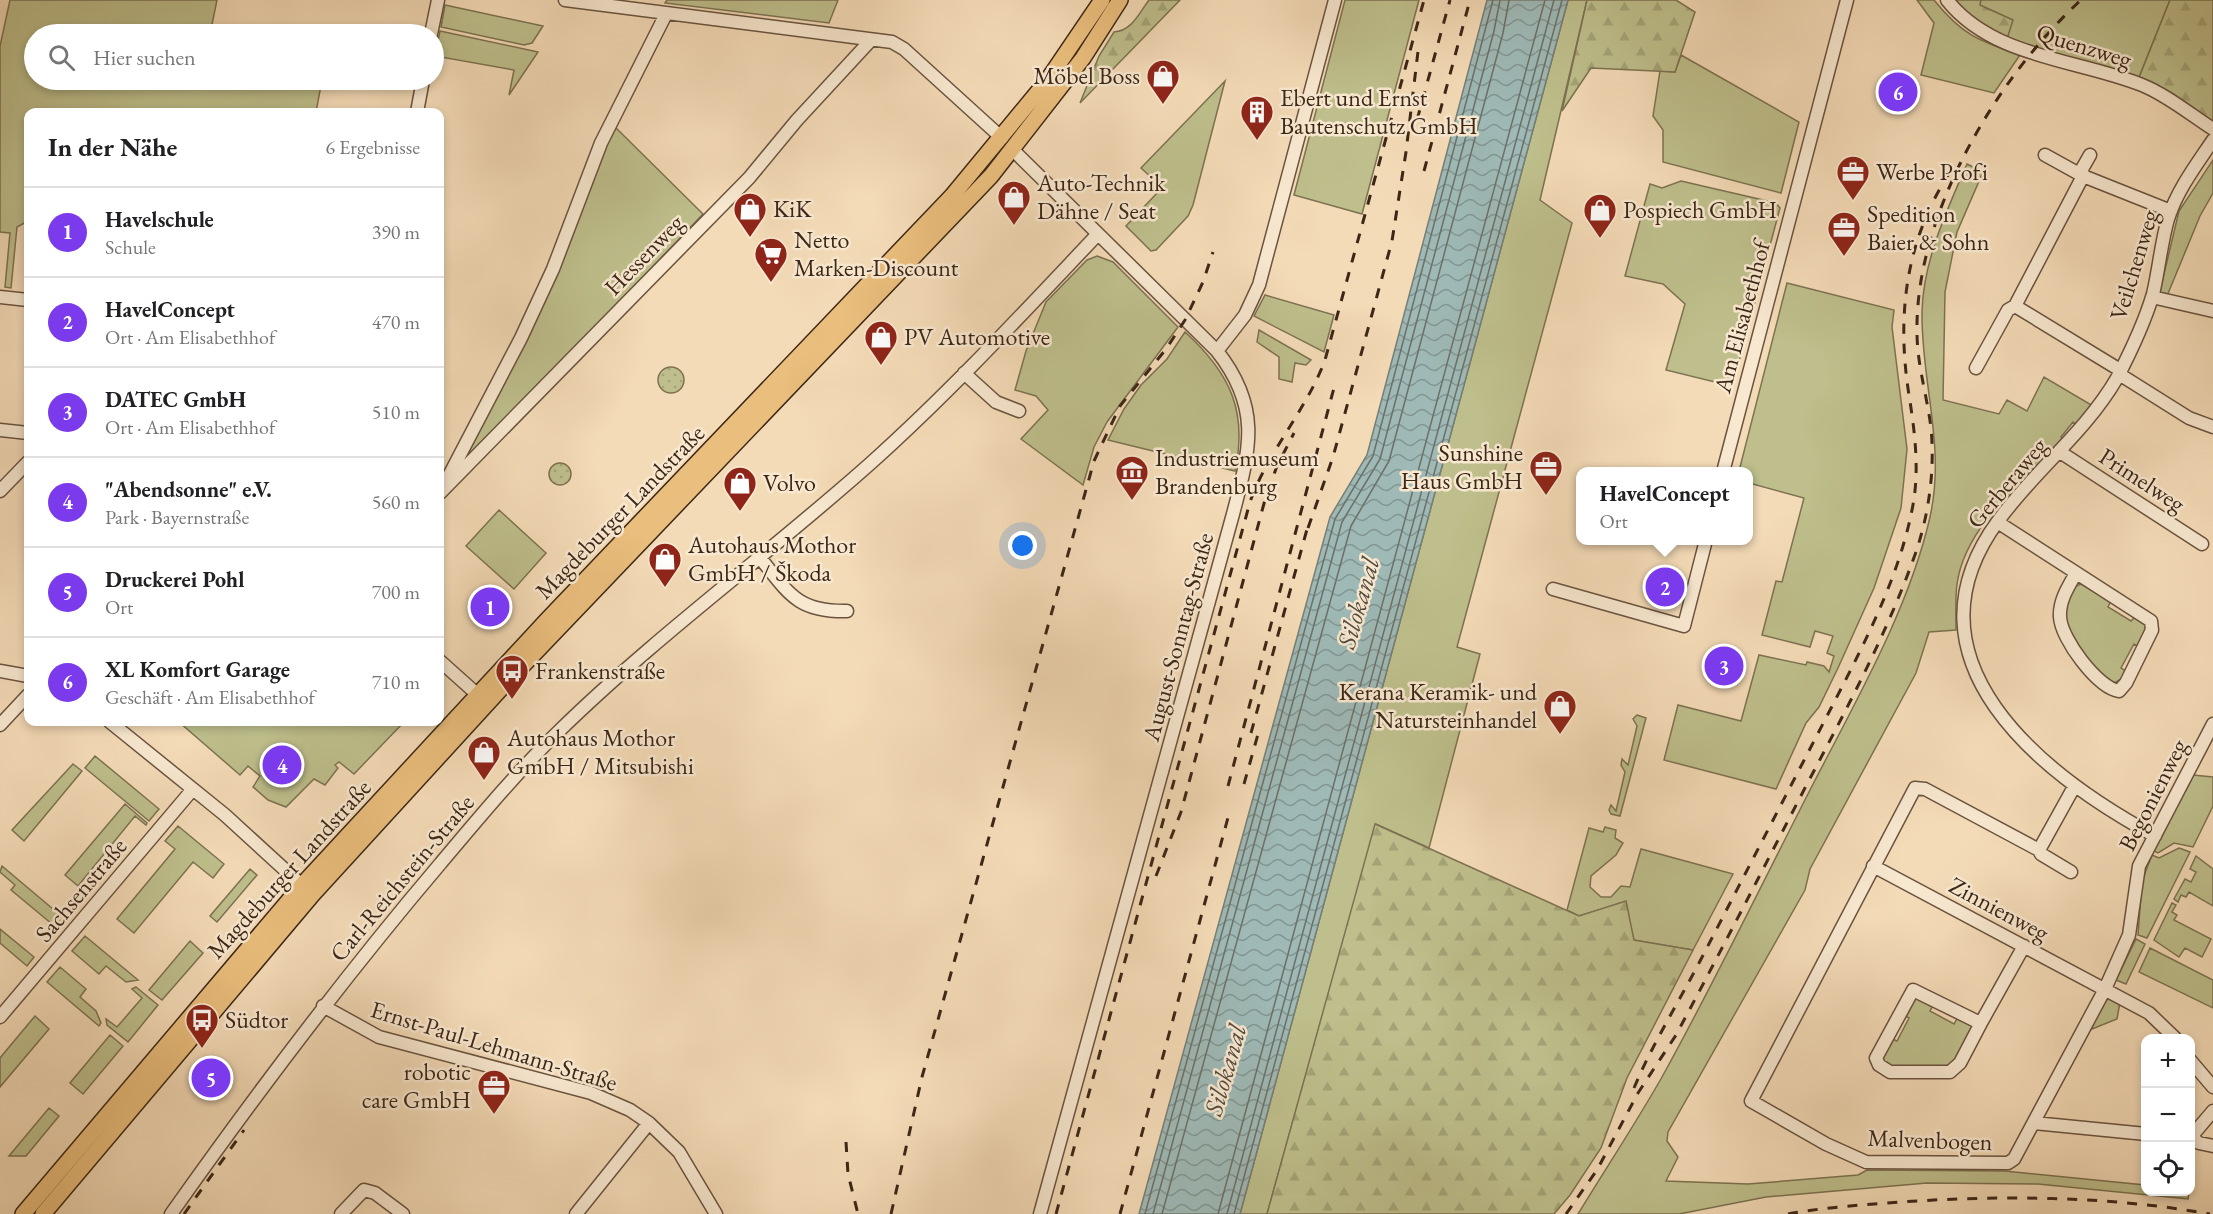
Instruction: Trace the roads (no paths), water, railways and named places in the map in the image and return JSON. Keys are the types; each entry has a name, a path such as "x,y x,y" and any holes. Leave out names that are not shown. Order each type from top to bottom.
{"main road":[{"name":"Magdeburger Landstraße","path":"23,1214 478,695 952,196 1047,81 1102,0"},
{"name":"Magdeburger Landstraße","path":"43,1214 307,890 938,233 1013,150 1083,58 1120,0"},
{"path":"1002,138 1013,150"}],"street":[{"path":"433,24 438,0"},
{"path":"565,0 892,42 904,49 1002,138"},
{"path":"1217,351 1245,315 1258,285 1335,0"},
{"name":"Am Elisabethhof","path":"1724,467 1847,0"},
{"name":"Quenzweg","path":"1947,0 1957,13 1985,35 2144,86 2213,129"},
{"name":"Hessenweg","path":"444,485 521,338 553,268 601,143 666,14"},
{"name":"Hessenweg","path":"444,489 749,178 797,120 871,40"},
{"path":"418,108 421,90"},
{"name":"Veilchenweg","path":"2119,372 2152,297 2171,211 2181,190 2213,140"},
{"name":"August-Sonntag-Straße","path":"1013,150 1217,351 1237,380 1247,408 1250,435 1246,464 1040,1214"},
{"path":"1976,368 2008,310 2015,306 2082,176 2082,169 2090,154"},
{"path":"2045,155 2082,176 2171,211"},
{"name":"Carl-Reichstein-Straße","path":"171,1214 323,1006 458,843 552,738 629,665 761,559 873,461 964,373 1097,235"},
{"path":"0,297 24,300"},
{"path":"2152,297 2213,311"},
{"path":"2015,306 2189,418 2213,427"},
{"name":"Gerberaweg","path":"2119,372 2086,424 1998,520 1974,559 1966,580 1962,625 1970,659 1978,678 2006,720 2046,762 2074,787 2112,813 2155,836"},
{"path":"964,373 996,402 1019,411"},
{"path":"0,430 24,433"},
{"name":"Primelweg","path":"2060,452 2202,544"},
{"path":"0,491 24,466"},
{"path":"1998,520 2151,621 2152,630 2120,691 2109,690 2092,673 2066,637 2060,618 2062,599 2076,573"},
{"path":"1553,589 1684,626 1705,545"},
{"path":"761,559 784,589 803,603 821,612 847,611"},
{"path":"444,665 478,695"},
{"path":"0,671 24,675"},
{"path":"0,725 24,699"},
{"name":"Begonienweg","path":"2105,989 2129,935 2139,866 2213,724"},
{"path":"115,726 193,789 307,890"},
{"path":"2039,850 2074,787"},
{"path":"1873,866 1915,788 1925,789 2039,850 2041,855 2071,872"},
{"name":"Sachsenstraße","path":"0,1017 193,789"},
{"name":"Zinnienweg","path":"1873,866 2149,1013 2171,1034"},
{"name":"Malvenbogen","path":"1873,866 1751,1101 1847,1154 1872,1163 2008,1163 2018,1154 2105,989"},
{"path":"1982,1022 1913,990 1876,1059 1879,1065 1890,1072 1950,1072 1960,1063 2024,946"},
{"name":"Ernst-Paul-Lehmann-Straße","path":"323,1006 379,1037 591,1094 630,1110 649,1123 679,1152 716,1214"},
{"path":"2195,1066 2213,1087"},
{"path":"2195,1133 2213,1111"},
{"path":"576,1214 649,1123"},
{"path":"2034,1123 2141,1134"},
{"path":"2195,1140 2213,1146"},
{"path":"341,1214 364,1190 375,1193 403,1214"}],"water":[{"name":"Silokanal","path":"1487,0 1568,0 1240,1214 1139,1214 1330,517 1367,455"}],"railway":[{"path":"1056,1214 1250,502 1267,465 1308,397 1325,360 1424,0"},
{"path":"1417,120 1450,0"},
{"path":"1424,171 1470,0"},
{"path":"1566,1214 1597,1170 1638,1093 1676,1035 1851,700 1905,582 1916,552 1930,491 1931,428 1917,332 1920,287 1930,241 1946,195 1967,151 1992,108 2020,68 2081,0"},
{"path":"1308,528 1333,457 1392,241 1406,152 1419,43"},
{"path":"1634,1088 1853,665 1898,563 1912,510 1916,481 1915,438 1905,364 1905,305 1909,276 1915,248 1925,220 1954,166"},
{"path":"891,1214 922,1077 1094,461 1120,406 1166,349 1185,320 1203,282 1213,252"},
{"path":"1228,786 1335,384"},
{"path":"1156,876 1181,812 1266,496 1277,466 1294,433"},
{"path":"1251,733 1309,522"},
{"path":"1244,784 1260,727"},
{"path":"1120,1214 1229,814"},
{"path":"184,1214 244,1130"},
{"path":"846,1142 848,1174 858,1214"},
{"path":"1788,1214 1901,1202 1978,1198 2095,1200 2210,1214"}],"place":[{"name":"XL Komfort Garage","path":"1898,92"},
{"name":"Möbel Boss","path":"1163,105"},
{"name":"Ebert und Ernst Bautenschutz GmbH","path":"1257,141"},
{"name":"Werbe Profi","path":"1853,201"},
{"name":"Auto-Technik Dähne / Seat","path":"1014,226"},
{"name":"KiK","path":"750,238"},
{"name":"Pospiech GmbH","path":"1600,239"},
{"name":"Spedition Baier & Sohn","path":"1844,257"},
{"name":"Netto Marken-Discount","path":"771,283"},
{"name":"PV Automotive","path":"881,366"},
{"name":"Sunshine Haus GmbH","path":"1546,496"},
{"name":"Industriemuseum Brandenburg","path":"1132,501"},
{"name":"Volvo","path":"740,512"},
{"name":"HavelConcept","path":"1665,587"},
{"name":"Autohaus Mothor GmbH / Škoda","path":"665,588"},
{"name":"Havelschule","path":"490,607"},
{"name":"DATEC GmbH","path":"1724,666"},
{"name":"Frankenstraße","path":"512,700"},
{"name":"Kerana Keramik- und Natursteinhandel","path":"1560,735"},
{"name":"\"Abendsonne\" e.V.","path":"282,765"},
{"name":"Autohaus Mothor GmbH / Mitsubishi","path":"484,781"},
{"name":"Südtor","path":"202,1049"},
{"name":"Druckerei Pohl","path":"211,1078"},
{"name":"robotic care GmbH","path":"494,1115"}]}
